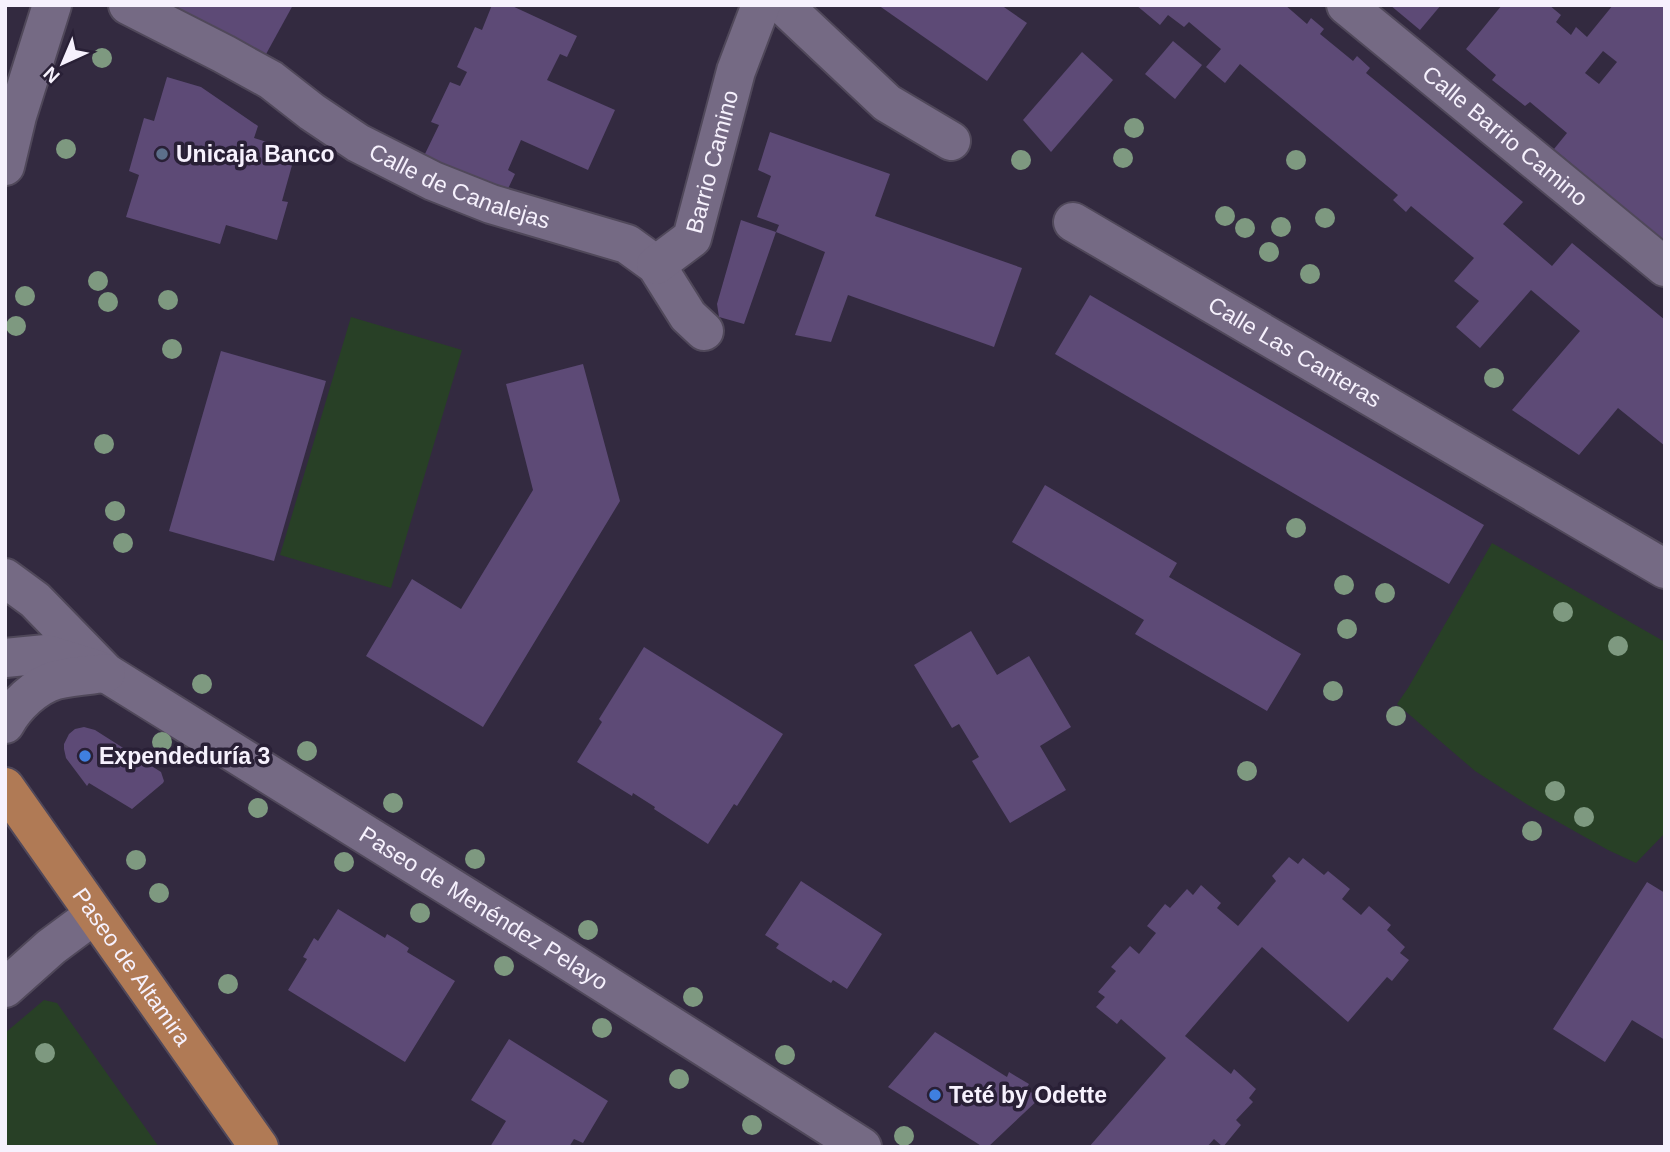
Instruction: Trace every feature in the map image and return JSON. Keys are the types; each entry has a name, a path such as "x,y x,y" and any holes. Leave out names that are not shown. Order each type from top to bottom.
{"main road":[{"name":"Paseo de Altamira","path":"5,787 258,1147"}],"street":[{"path":"5,166 17,116 52,5"},
{"name":"Calle de Canalejas","path":"128,5 271,80 358,143 433,181 491,204 627,244 656,265"},
{"name":"Barrio Camino","path":"656,265 692,238 736,71 761,5"},
{"path":"783,5 887,103 951,141"},
{"name":"Calle Barrio Camino","path":"1346,5 1665,267"},
{"name":"Calle Las Canteras","path":"1073,222 1665,569"},
{"path":"656,265 688,316 704,331"},
{"name":"Paseo de Menéndez Pelayo","path":"5,578 35,600 106,673 554,951 862,1147"},
{"name":"Paseo de Menéndez Pelayo","path":"5,658 46,654 106,673"},
{"path":"5,724 31,694 54,680 106,673"},
{"path":"5,988 51,947 94,915"}],"green space":[{"path":"351,317 462,350 391,588 280,555"},
{"path":"1492,543 1665,642 1665,833 1636,863 1528,805 1475,771 1397,704"},
{"path":"44,1000 57,1003 159,1147 5,1147 5,1033"}],"building":[{"path":"179,5 293,5 265,56 178,8"},
{"path":"492,5 510,5 577,36 567,57 560,54 547,80 615,110 588,170 521,140 508,170 515,174 505,195 423,158 439,125 431,122 450,82 460,86 467,72 457,67 475,27 482,30"},
{"path":"878,5 1001,5 1027,23 987,81"},
{"path":"1136,5 1285,5 1307,24 1311,18 1324,29 1320,34 1353,61 1357,56 1370,68 1366,73 1523,202 1503,224 1552,266 1572,243 1665,320 1665,446 1618,408 1579,455 1512,410 1580,331 1531,290 1480,348 1456,327 1479,301 1454,281 1474,258 1411,206 1406,212 1393,200 1398,195 1240,64 1225,83 1206,67 1221,49 1189,22 1184,27 1168,15 1160,25"},
{"path":"1390,5 1441,5 1420,30"},
{"path":"1502,5 1549,5 1561,15 1556,22 1571,35 1576,27 1587,37 1613,5 1665,5 1665,242 1554,149 1567,133 1530,102 1525,106 1492,80 1496,75 1466,49","holes":["1603,51 1617,62 1599,84 1585,73"]},
{"path":"1173,41 1202,65 1175,99 1145,74"},
{"path":"1082,52 1113,80 1051,152 1023,120"},
{"path":"167,77 201,87 258,126 254,138 296,151 282,201 288,202 277,240 226,225 220,244 126,217 139,175 129,171 144,118 154,121"},
{"path":"770,132 890,174 875,216 1022,268 994,347 848,295 831,342 795,335 825,252 776,232 779,225 757,217 771,176 758,170"},
{"path":"741,220 776,232 744,324 719,317 717,304"},
{"path":"1090,295 1484,525 1449,584 1055,354"},
{"path":"221,351 326,381 274,561 169,531"},
{"path":"583,364 620,501 483,727 366,656 412,579 461,609 533,490 506,384"},
{"path":"1045,485 1177,563 1169,577 1301,654 1267,711 1135,634 1144,620 1012,542"},
{"path":"971,631 997,675 1029,656 1071,727 1040,746 1066,790 1010,823 972,761 979,757 973,747 959,724 952,728 914,665"},
{"path":"644,647 783,734 737,806 734,804 708,844 633,793 632,796 577,762 602,722 599,719"},
{"path":"84,727 95,730 161,772 163,783 132,809 89,783 87,786 66,758 64,749 69,734"},
{"path":"1289,857 1298,864 1303,858 1324,875 1328,871 1350,889 1342,899 1361,915 1369,906 1391,925 1387,930 1405,947 1400,953 1409,960 1392,981 1387,977 1348,1022 1262,947 1185,1036 1231,1074 1234,1069 1256,1089 1249,1098 1253,1102 1236,1120 1241,1125 1223,1147 1214,1139 1207,1147 1089,1147 1166,1058 1121,1019 1117,1024 1096,1007 1105,997 1098,992 1116,971 1111,967 1130,946 1139,954 1156,933 1147,926 1165,904 1170,908 1187,889 1193,895 1201,885 1221,903 1217,908 1238,926 1276,881 1272,876"},
{"path":"801,881 882,934 847,989 833,980 831,983 776,948 779,944 765,935"},
{"path":"1647,882 1665,893 1665,1040 1632,1020 1605,1062 1553,1029"},
{"path":"338,909 385,938 387,934 397,940 409,948 407,952 455,981 405,1062 288,990 307,959 303,957 314,938 318,941"},
{"path":"935,1032 1007,1077 1009,1072 1029,1084 1026,1089 1040,1098 988,1147 983,1147 888,1087"},
{"path":"509,1039 608,1101 583,1143 574,1139 569,1147 490,1147 506,1121 471,1100"}],"place":[{"name":"Unicaja Banco","path":"162,154"},
{"name":"Expendeduría 3","path":"85,756"},
{"name":"Teté by Odette","path":"935,1095"}]}
